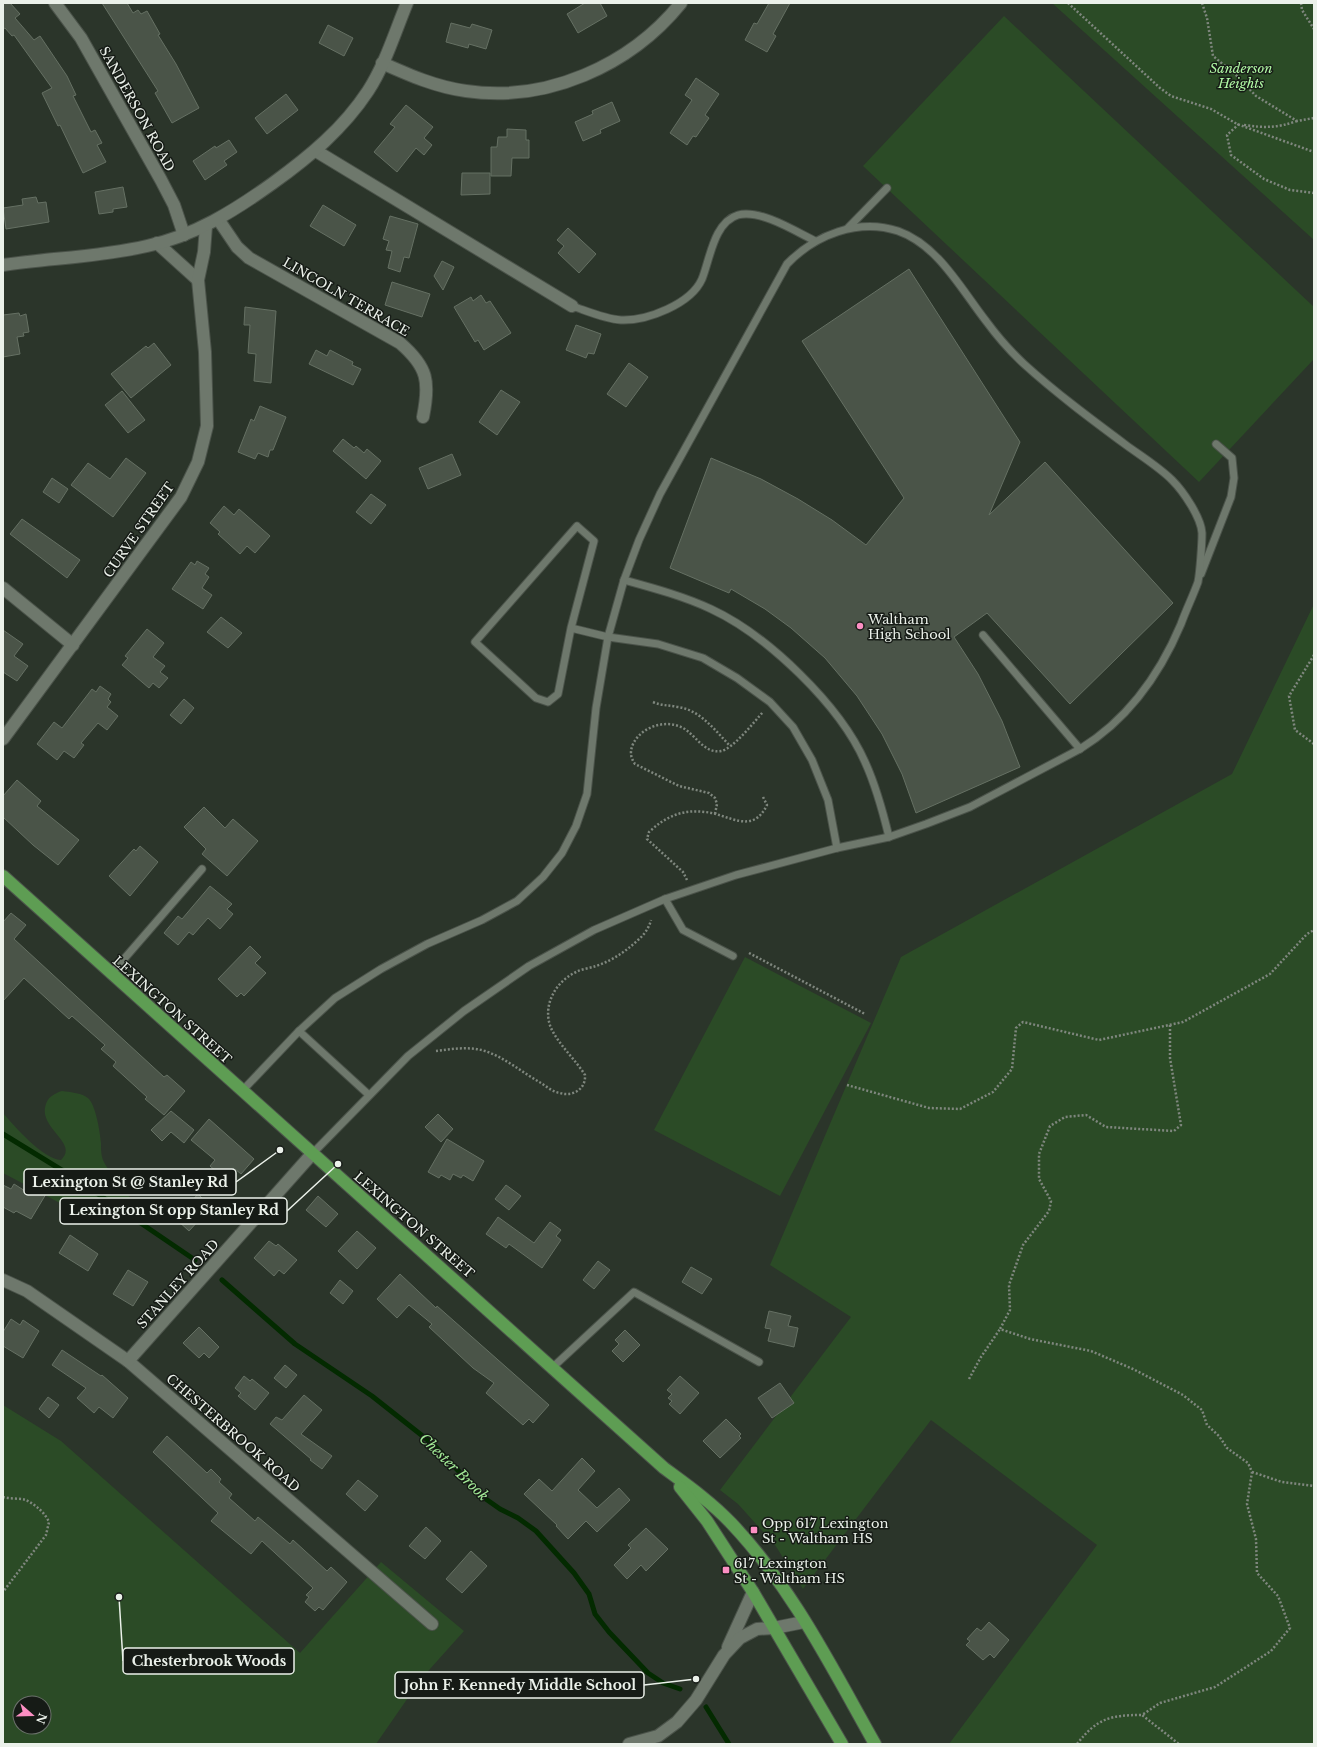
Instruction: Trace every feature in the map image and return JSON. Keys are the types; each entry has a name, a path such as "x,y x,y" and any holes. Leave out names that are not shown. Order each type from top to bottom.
{"main road":[{"name":"LEXINGTON STREET","path":"3,876 664,1468 705,1499 731,1523 758,1554 783,1588 816,1640 875,1744"},
{"name":"LEXINGTON STREET","path":"664,1468 687,1494 707,1521 753,1592 842,1744"}],"street":[{"name":"SANDERSON ROAD","path":"55,3 81,38 161,180 174,205 184,235"},
{"path":"3,265 99,254 157,243 184,235 206,226 251,198 316,151 341,126 368,91 382,63 407,3"},
{"path":"382,63 435,84 465,91 504,94 549,87 584,76 617,59 648,36 681,3"},
{"path":"316,151 572,306"},
{"name":"LINCOLN TERRACE","path":"218,219 236,247 249,258 400,343 414,355 424,370 427,397 423,417"},
{"name":"CURVE STREET","path":"3,739 181,497 198,462 207,426 207,398 198,280 204,252 206,226"},
{"path":"157,243 198,280"},
{"path":"3,588 73,645"},
{"name":"STANLEY ROAD","path":"128,1361 312,1154"},
{"name":"CHESTERBROOK ROAD","path":"3,1280 27,1291 128,1361 432,1624"},
{"path":"629,1744 658,1736 677,1722 696,1700 724,1655 753,1592"},
{"path":"724,1655 740,1638 757,1629 774,1628 804,1622"}],"lane":[{"path":"848,228 887,188"},
{"path":"572,306 602,316 621,320 644,317 669,308 695,291 701,280 719,233 727,221 738,216 751,214 762,216 815,241"},
{"path":"242,1091 299,1031 335,998 381,969 427,944 482,920 517,901 543,878 562,853 576,826 587,794 592,764 596,708 608,637 624,580 639,540 660,494 787,264 798,253 815,241 848,228 880,226 900,232 926,247 944,265 987,322 1024,364 1088,416 1172,480 1192,507 1202,531 1198,580"},
{"path":"312,1154 408,1056 464,1010 529,966 594,930 665,899 736,875 837,848 889,838 970,807 1080,749 1097,738 1132,704 1153,678 1170,650 1225,514 1234,478 1232,458 1216,444"},
{"path":"577,526 594,541 571,628 558,694 548,702 536,698 475,642 577,526"},
{"path":"624,580 665,592 711,609 755,635 800,675 838,716 865,762 883,811 889,838"},
{"path":"571,628 608,637 658,644 703,658 737,678 770,702 793,728 812,760 828,800 837,848"},
{"path":"983,635 1080,749"},
{"path":"111,974 202,869"},
{"path":"665,899 683,930 733,956"},
{"path":"299,1031 369,1095"},
{"path":"553,1367 634,1292 759,1362"}],"path":[{"path":"1068,3 1160,88 1171,96 1211,109 1237,124 1314,152"},
{"path":"1202,3 1207,18 1214,56 1235,74 1256,96 1297,121"},
{"path":"1301,3 1302,10 1314,29"},
{"path":"1237,124 1263,128 1282,126 1297,121 1314,118"},
{"path":"1237,124 1227,136 1231,154 1264,179 1290,190 1314,193"},
{"path":"1314,655 1289,696 1295,730 1314,744"},
{"path":"653,702 662,706 678,706 698,715 730,746"},
{"path":"715,814 717,804 715,798 710,793 679,786 635,764 630,752 636,738 643,731 653,726 665,724 676,725 684,728 707,749 715,752 723,751 738,739 764,712"},
{"path":"687,880 683,872 648,839 649,832 666,818 691,811 706,812 739,821 749,822 757,819 767,804 763,796"},
{"path":"436,1050 457,1048 485,1051 554,1091 567,1094 579,1090 583,1087 585,1075 555,1035 551,1027 548,1019 550,999 563,981 576,972 616,958 628,949 650,926 651,920"},
{"path":"847,1085 929,1108 960,1109 993,1092 1012,1070 1016,1028 1023,1022 1099,1040 1183,1022 1270,974 1307,934 1314,930"},
{"path":"749,953 865,1014"},
{"path":"969,1379 1010,1310 1009,1285 1023,1245 1049,1212 1052,1201 1039,1179 1039,1154 1050,1126 1066,1117 1086,1116 1106,1127 1174,1131 1181,1126 1170,1058 1170,1025"},
{"path":"1000,1329 1030,1339 1092,1351 1133,1369 1183,1395 1202,1410 1207,1425 1219,1436 1226,1448 1248,1464 1252,1472 1247,1504 1256,1539 1257,1573 1278,1596 1290,1628 1271,1651 1215,1687 1160,1703 1142,1715 1119,1715 1093,1726 1077,1744"},
{"path":"1252,1472 1282,1482 1314,1486"},
{"path":"3,1497 25,1500 45,1514 49,1522 46,1535 5,1586 3,1592"},
{"path":"1142,1715 1179,1744"}],"green space":[{"name":"Sanderson Heights","path":"1052,3 1314,3 1314,240"},
{"path":"1004,16 1314,307 1314,359 1199,482 863,166"},
{"path":"1314,604 1314,1744 949,1744 1097,1545 931,1420 803,1589 775,1545 738,1504 720,1490 851,1317 770,1265 901,957 1232,774"},
{"path":"745,957 871,1023 780,1196 654,1130"},
{"path":"62,1091 83,1095 89,1099 96,1114 99,1126 103,1159 136,1208 139,1215 139,1221 135,1224 91,1208 58,1202 3,1173 3,1113 22,1134 38,1148 46,1154 61,1160 65,1154 65,1147 47,1120 45,1113 48,1099 54,1094"},
{"path":"3,1405 61,1441 300,1653 381,1562 464,1631 421,1679 376,1744 3,1744"}],"building":[{"path":"3,3 10,3 20,14 15,18 34,40 40,36 67,76 76,95 73,96 91,132 95,130 102,143 97,145 106,162 83,173 60,125 58,126 42,93 52,88 14,35 12,36 5,28 3,29"},
{"path":"102,3 127,3 133,13 138,10 141,14 147,11 160,34 158,35 176,64 199,108 172,123 155,93 158,91"},
{"path":"585,3 600,3 607,16 578,33 567,14"},
{"path":"769,3 790,3 773,34 776,36 767,52 745,40 754,23 757,24"},
{"path":"451,23 470,28 472,24 492,30 486,49 469,44 468,48 446,42"},
{"path":"328,25 353,38 344,56 319,43"},
{"path":"696,78 719,94 705,115 709,118 696,137 693,136 687,145 670,133 692,100 685,95"},
{"path":"286,94 298,110 267,134 255,118"},
{"path":"612,102 620,121 600,130 601,133 583,141 575,122 593,114 592,111"},
{"path":"406,105 433,127 424,138 432,145 424,155 416,148 397,172 374,152 395,127 390,124"},
{"path":"507,129 526,130 526,140 529,140 529,158 512,158 511,176 491,176 491,147 497,147 498,137 507,137"},
{"path":"229,140 237,152 224,161 227,165 205,180 193,161 215,146 216,148"},
{"path":"462,173 490,173 490,194 461,195"},
{"path":"123,187 127,207 113,209 113,212 99,214 95,192"},
{"path":"36,197 38,203 46,202 49,222 6,229 3,208 23,205 22,199"},
{"path":"323,205 356,225 344,246 310,226"},
{"path":"390,216 418,224 409,258 404,257 400,272 388,268 392,251 386,250 389,241 383,239"},
{"path":"568,228 596,254 579,273 558,253 564,246 557,240"},
{"path":"442,261 454,267 443,290 434,276"},
{"path":"909,269 1020,442 989,515 1045,462 1173,603 1070,704 987,613 954,637 978,674 1002,721 1020,767 916,813 902,774 882,734 857,696 825,658 791,628 765,609 731,589 729,593 670,568 711,458 761,479 798,499 832,520 866,545 904,498 802,341"},
{"path":"392,282 430,294 422,317 385,305"},
{"path":"481,295 486,303 490,301 511,333 484,350 478,340 475,342 454,307 471,297 473,301"},
{"path":"245,307 276,311 271,383 254,381 256,354 248,353 250,325 244,325"},
{"path":"19,313 20,316 26,314 29,332 23,333 24,336 17,337 20,354 3,357 3,315"},
{"path":"576,325 601,334 594,354 588,353 586,358 566,350"},
{"path":"154,343 171,365 131,398 111,374 146,346 148,348"},
{"path":"316,350 327,356 330,350 353,362 352,365 361,369 353,385 309,364"},
{"path":"629,363 648,377 626,407 607,394"},
{"path":"501,390 520,402 497,435 479,422"},
{"path":"122,391 145,420 128,433 105,405"},
{"path":"260,406 286,417 273,450 270,450 268,457 258,453 255,459 238,452 251,419 254,421"},
{"path":"343,439 354,448 356,446 364,453 367,449 381,461 366,479 333,451"},
{"path":"452,454 461,475 428,489 419,468"},
{"path":"126,458 146,473 113,517 71,485 88,463 110,479"},
{"path":"52,478 68,489 59,503 43,492"},
{"path":"371,494 386,505 371,524 356,512"},
{"path":"224,506 234,515 239,509 270,536 255,553 247,546 240,554 218,534 220,532 210,523"},
{"path":"22,519 80,560 67,578 10,534"},
{"path":"197,561 209,568 205,574 209,577 202,588 212,595 203,609 172,589 191,562 195,565"},
{"path":"221,617 242,633 228,648 207,632"},
{"path":"147,629 164,643 153,657 165,666 160,672 168,678 159,688 153,683 149,688 122,665 128,658 125,656"},
{"path":"3,630 23,644 14,656 28,666 17,681 3,672"},
{"path":"100,686 111,694 108,699 111,702 107,707 118,716 107,730 98,723 81,743 84,745 74,758 64,751 57,760 37,744 54,722 62,728 92,689 96,692"},
{"path":"184,699 194,708 181,724 170,715"},
{"path":"17,780 41,801 37,806 79,840 58,865 33,845 3,817 3,796"},
{"path":"204,807 225,828 233,819 258,841 227,876 202,854 206,849 184,827"},
{"path":"140,846 158,862 130,896 109,876 134,849 136,851"},
{"path":"210,886 232,904 227,909 233,914 220,929 208,918 193,935 189,932 178,945 164,933 178,916 182,919"},
{"path":"11,913 26,925 14,939 164,1077 167,1075 185,1091 164,1115 145,1099 147,1097 113,1066 116,1062 101,1049 105,1045 72,1016 69,1019 24,978 3,1001 3,922"},
{"path":"250,946 261,957 255,963 266,973 244,996 241,993 237,997 218,979"},
{"path":"171,1111 194,1130 184,1143 171,1132 162,1141 151,1130"},
{"path":"438,1114 453,1129 441,1142 425,1127"},
{"path":"209,1119 254,1159 241,1174 235,1169 225,1179 210,1166 215,1160 191,1140"},
{"path":"447,1139 484,1161 473,1181 463,1175 461,1178 453,1174 450,1180 441,1175 439,1178 428,1172"},
{"path":"14,1184 30,1194 34,1187 46,1194 31,1219 16,1211 14,1213 3,1207 3,1185 11,1189"},
{"path":"506,1185 521,1196 509,1210 495,1199"},
{"path":"198,1194 211,1207 189,1231 176,1219"},
{"path":"318,1196 338,1214 326,1227 306,1210"},
{"path":"498,1217 534,1243 550,1222 561,1230 556,1236 561,1240 542,1268 509,1244 506,1248 486,1234"},
{"path":"357,1231 376,1248 357,1269 338,1251"},
{"path":"70,1235 98,1254 88,1271 59,1253"},
{"path":"269,1241 276,1246 278,1244 297,1260 284,1274 279,1270 274,1276 254,1258"},
{"path":"598,1261 610,1270 594,1289 583,1280"},
{"path":"691,1267 712,1279 702,1294 682,1282"},
{"path":"128,1270 148,1282 133,1306 113,1294"},
{"path":"400,1274 436,1308 437,1306 549,1405 533,1423 529,1419 523,1425 486,1393 494,1383 473,1368 429,1327 432,1324 409,1305 397,1318 377,1299"},
{"path":"340,1280 353,1291 343,1304 330,1293"},
{"path":"769,1311 791,1316 788,1326 798,1328 794,1347 768,1341 771,1329 765,1328"},
{"path":"11,1319 20,1325 23,1320 39,1331 23,1358 3,1346 3,1332"},
{"path":"199,1327 219,1347 209,1358 204,1353 199,1358 183,1343"},
{"path":"625,1330 640,1345 623,1362 612,1351 619,1344 615,1340"},
{"path":"62,1350 101,1376 102,1375 128,1398 113,1418 99,1407 94,1413 77,1398 86,1388 52,1365"},
{"path":"285,1365 297,1375 286,1388 274,1378"},
{"path":"244,1376 250,1381 252,1379 269,1393 255,1410 238,1396 241,1393 235,1388"},
{"path":"680,1376 699,1393 680,1414 669,1404 672,1401 668,1398 672,1394 667,1390"},
{"path":"780,1383 794,1403 772,1418 758,1398"},
{"path":"304,1395 322,1410 301,1434 332,1456 322,1469 270,1424 276,1417 282,1420"},
{"path":"48,1397 59,1405 49,1418 39,1409"},
{"path":"726,1419 741,1434 739,1436 741,1438 720,1458 703,1441"},
{"path":"167,1436 207,1473 211,1469 221,1479 219,1482 232,1494 229,1498 255,1521 258,1517 290,1544 293,1540 327,1571 331,1567 347,1582 323,1610 319,1607 315,1611 305,1602 309,1597 306,1595 313,1588 262,1541 251,1554 211,1521 218,1513 153,1452"},
{"path":"582,1458 595,1471 578,1490 597,1508 619,1488 630,1500 597,1532 586,1521 568,1539 556,1526 557,1525 524,1494 539,1479 552,1491"},
{"path":"358,1480 378,1496 365,1511 346,1494"},
{"path":"426,1527 441,1541 425,1559 409,1546"},
{"path":"646,1528 668,1549 646,1571 641,1565 627,1579 614,1565 631,1548 628,1545"},
{"path":"471,1551 487,1566 462,1593 446,1579"},
{"path":"989,1622 1009,1640 994,1658 990,1654 983,1660 966,1645 970,1641 967,1639 977,1628 981,1631"}],"waterway":[{"name":"Chester Brook","path":"3,1134 73,1177 195,1260"},
{"name":"Chester Brook","path":"222,1280 295,1344 372,1396 434,1445 483,1497 500,1509 518,1518 536,1531 574,1573 589,1594 595,1614 609,1632 648,1673 663,1683 680,1689"},
{"name":"Chester Brook","path":"706,1707 729,1744"}],"place":[{"name":"Waltham High School","path":"860,626"},
{"name":"Lexington St @ Stanley Rd","path":"280,1150"},
{"name":"Lexington St opp Stanley Rd","path":"338,1164"},
{"name":"Opp 617 Lexington St - Waltham HS","path":"754,1530"},
{"name":"617 Lexington St - Waltham HS","path":"726,1570"},
{"name":"Chesterbrook Woods","path":"119,1597"},
{"name":"John F. Kennedy Middle School","path":"696,1679"}]}
